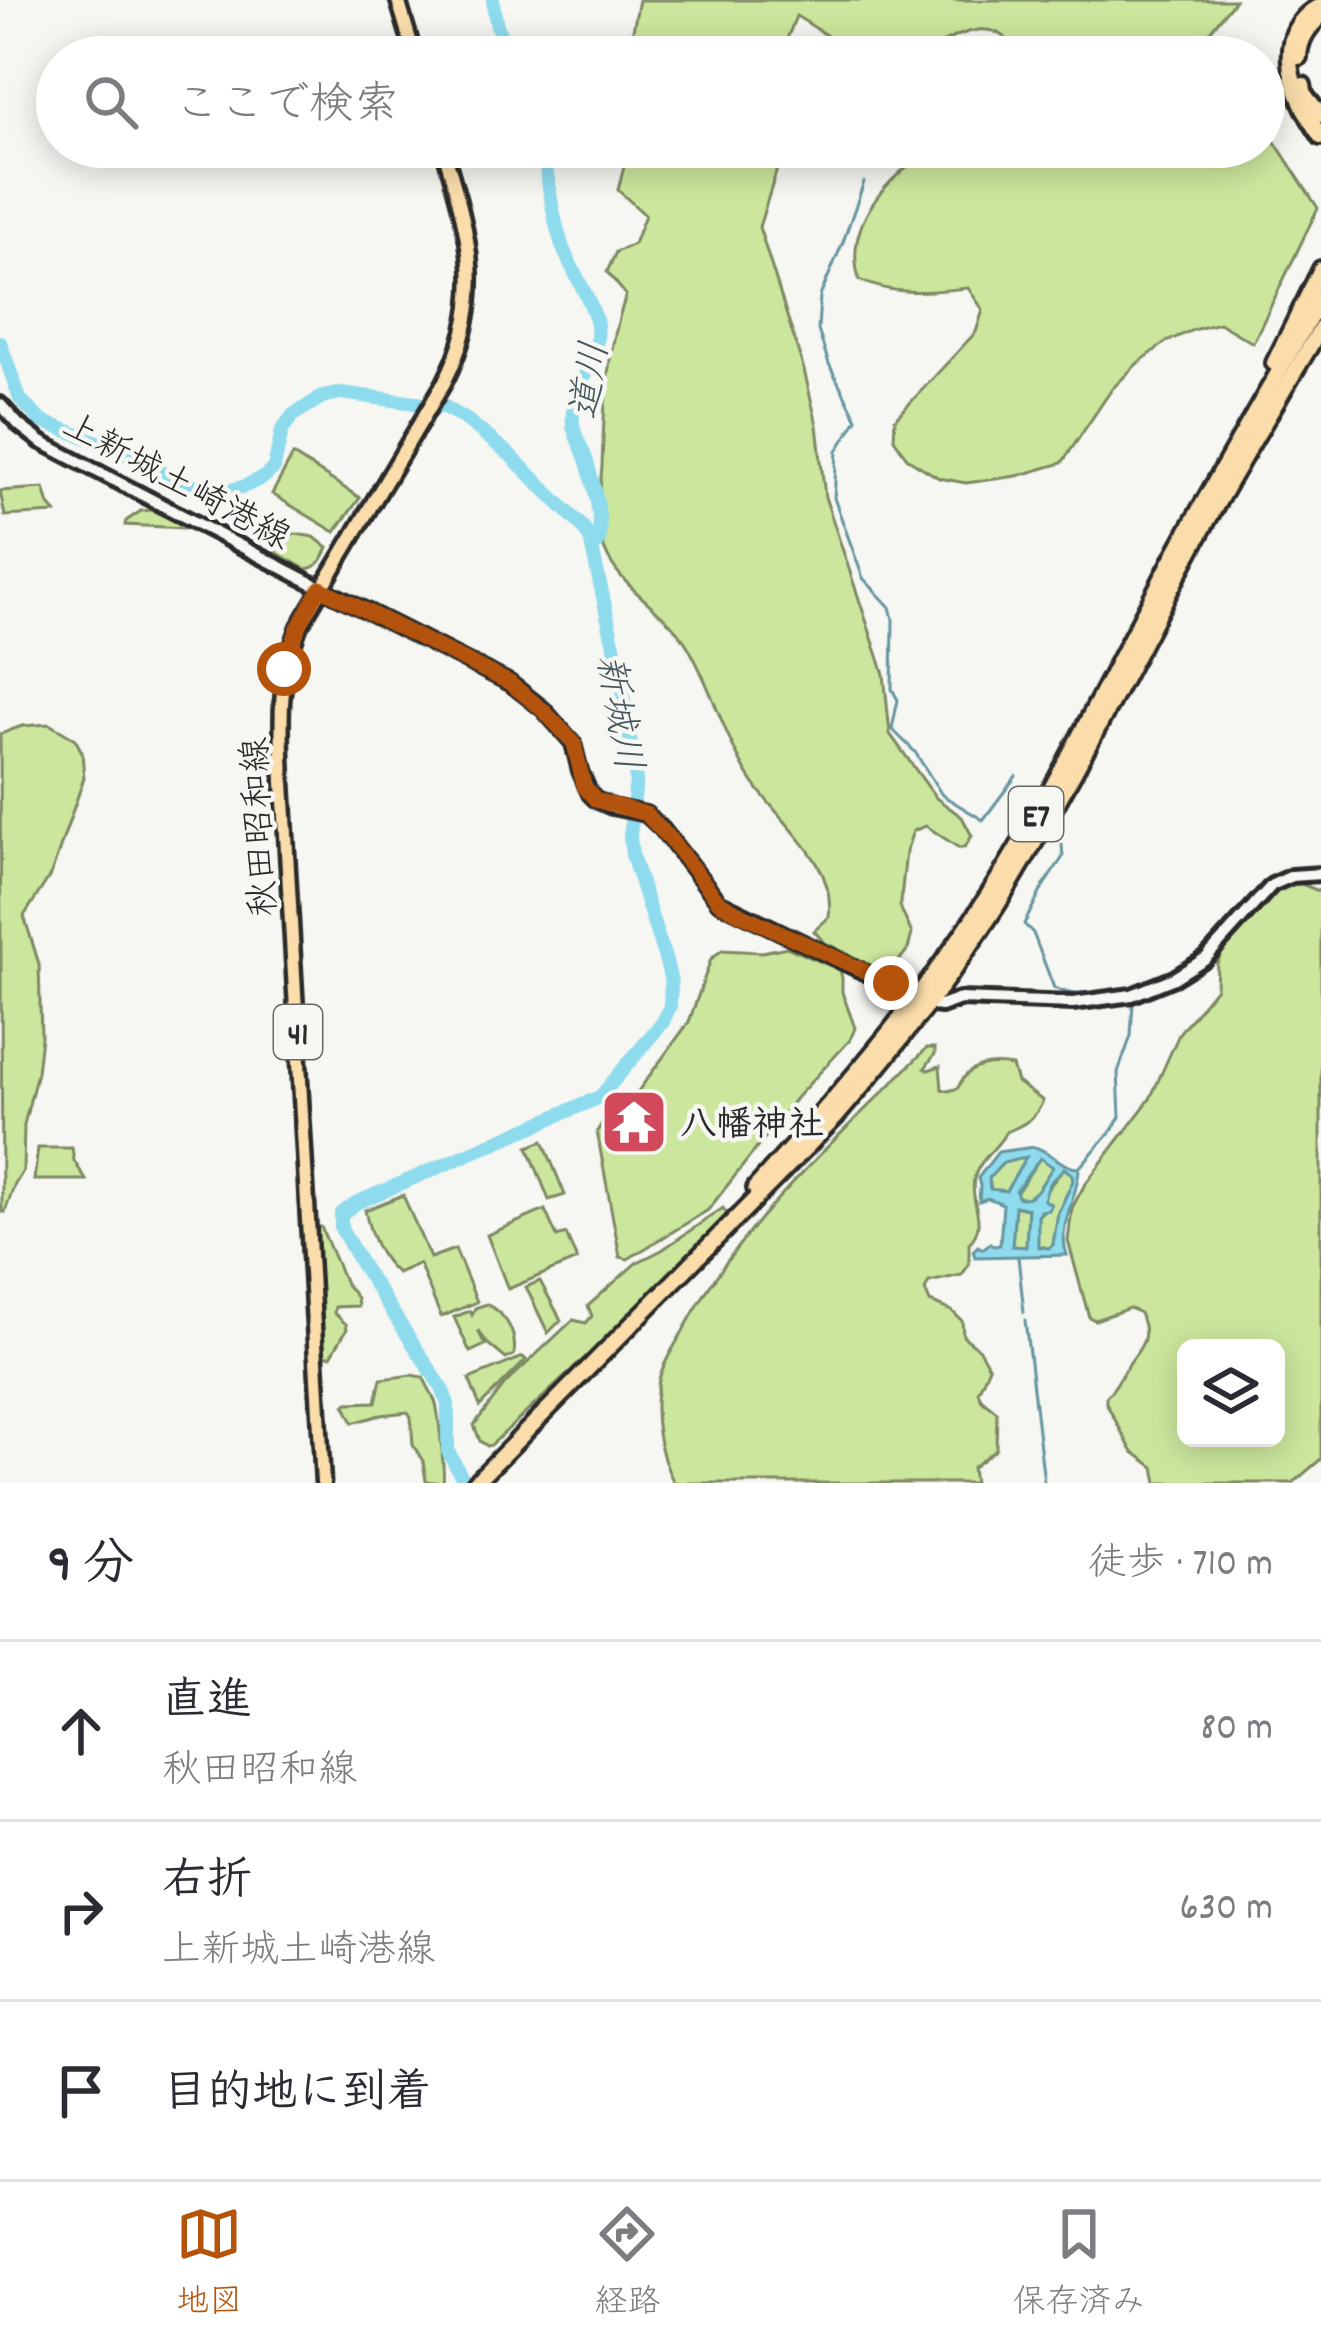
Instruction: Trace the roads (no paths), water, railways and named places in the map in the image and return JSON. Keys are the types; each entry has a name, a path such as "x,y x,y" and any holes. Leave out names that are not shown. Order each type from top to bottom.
{"highway":[{"path":"1321,5 1303,16 1294,32 1290,63 1296,93 1321,137"},
{"path":"1321,16 1308,28 1299,59 1305,94 1321,115"},
{"path":"1213,486 1321,269"},
{"name":"E7","path":"677,1278 854,1077 940,967 1002,874 1213,486 1321,299"},
{"name":"E7","path":"475,1483 837,1116 940,989 1004,894 1071,778 1186,560 1321,328"}],"main road":[{"path":"398,0 409,36"},
{"name":"秋田昭和線","path":"323,1483 281,703 288,654 298,628 455,362 468,317 470,240 449,168"},
{"name":"上新城土崎港線","path":"0,404 41,442 510,683 574,743 584,786 596,800 646,814 719,902 907,993"},
{"path":"934,1005 959,999 1073,1003 1132,995 1206,958 1272,885 1292,876 1321,874"}],"water":[{"path":"1034,1147 1079,1168 1064,1233 1067,1255 975,1257 978,1246 1000,1245 1003,1204 988,1198 979,1201 978,1178 998,1152","holes":["1026,1157 1006,1191 990,1189 989,1178 1003,1163","1040,1158 1053,1167 1030,1197 1018,1197 1016,1191","1064,1168 1072,1174 1049,1248 1038,1247 1038,1216 1051,1204 1044,1200 1049,1184","1015,1206 1028,1209 1026,1247 1012,1246"]}],"waterway":[{"name":"道川","path":"493,0 501,36"},
{"name":"道川","path":"546,168 559,236 597,325 595,350 573,411 598,510 599,541 593,547"},
{"path":"864,182 820,296 818,330 857,419 837,451 834,498 863,578 890,607 892,689 898,700 892,729 915,752 942,795 983,820 1016,776"},
{"name":"新城川","path":"0,342 20,399 41,421 202,488 224,491 264,477 274,468 282,430 293,415 322,397 341,393 445,407 509,454 590,539 620,673 636,780 632,855 667,965 670,1006 663,1022 600,1097 356,1203 341,1214 341,1228 361,1264 442,1388 448,1404 448,1451 465,1483"},
{"path":"1062,845 1063,857 1024,924 1033,933 1054,988 1068,993 1112,992"},
{"path":"1079,1168 1120,1117 1118,1072 1131,1036 1133,1002"},
{"path":"1018,1257 1024,1312"},
{"path":"1025,1320 1044,1482"}],"place":[{"name":"八幡神社","path":"634,1122"}]}
